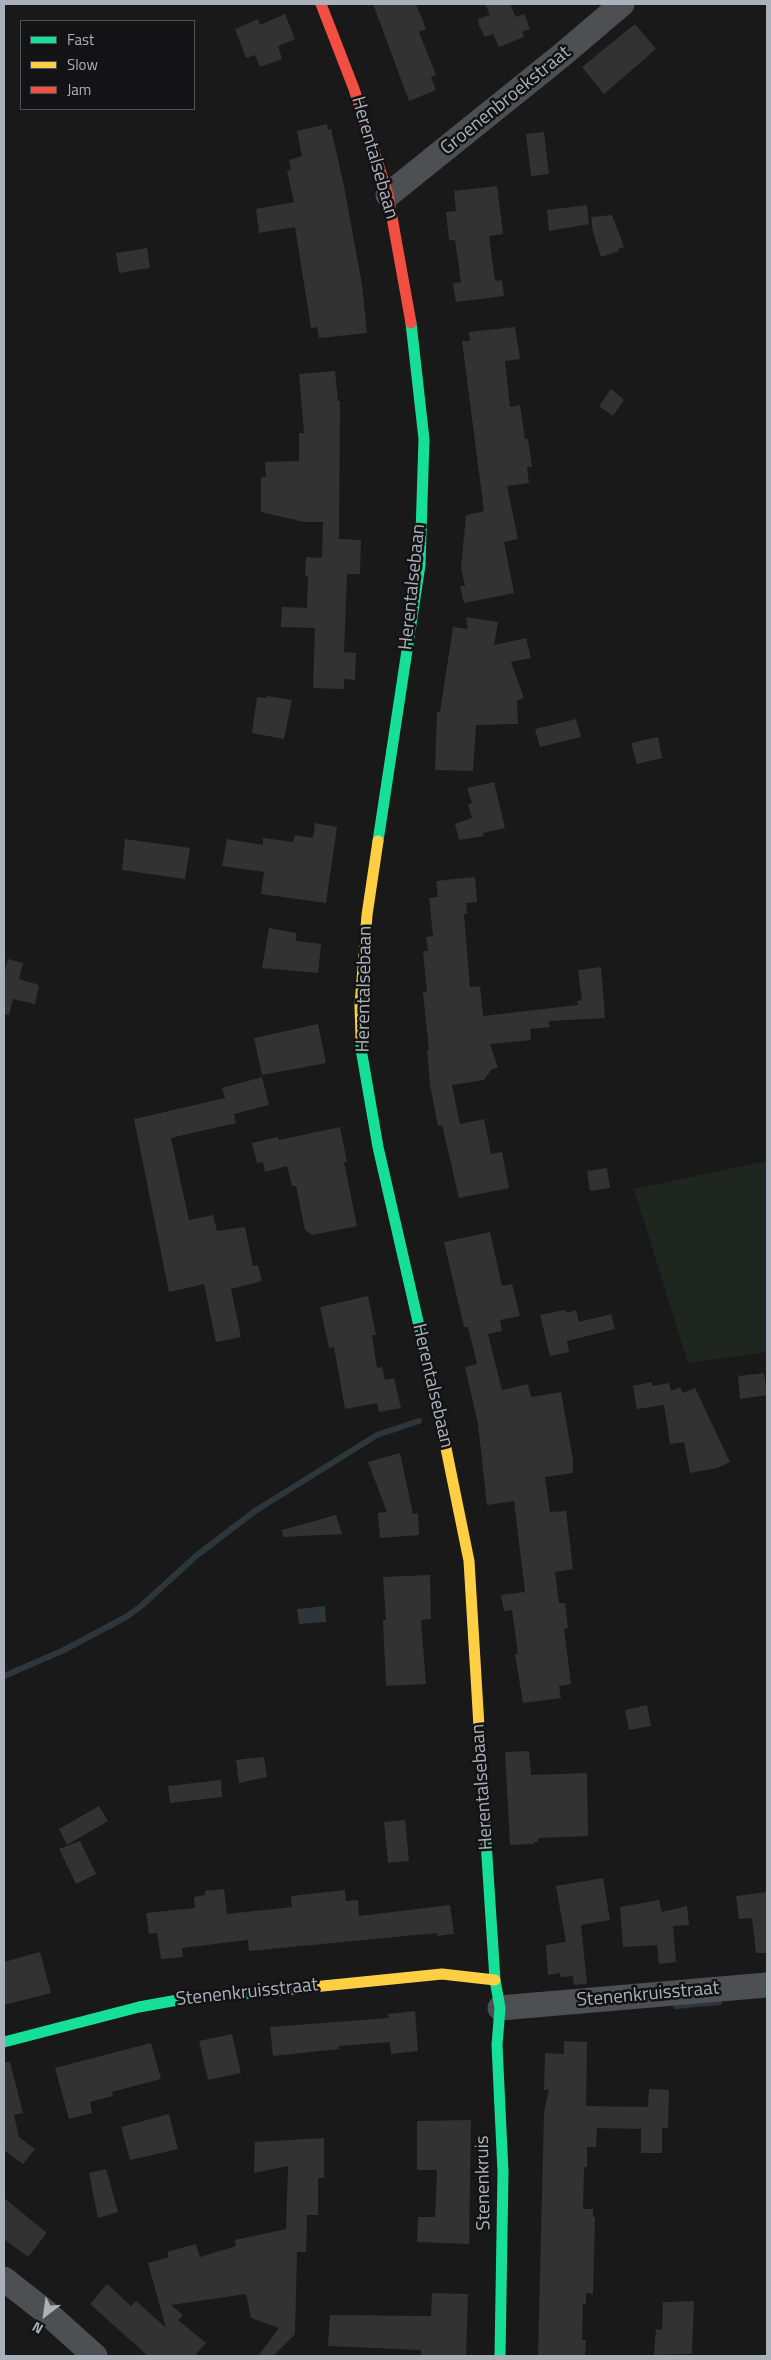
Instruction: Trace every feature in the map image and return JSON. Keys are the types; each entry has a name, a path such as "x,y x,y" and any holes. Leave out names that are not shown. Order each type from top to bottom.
{"street":[{"name":"Herentalsebaan","path":"321,4 354,89 388,195 413,331 424,439 420,565 367,914 360,1006 361,1049 380,1157 448,1453 469,1561 495,1980 500,2008"},
{"name":"Groenenbroekstraat","path":"388,195 562,55 622,4"},
{"name":"Stenenkruisstraat","path":"4,2042 139,2007 178,2000 442,1974 495,1980"},
{"name":"Stenenkruisstraat","path":"500,2008 767,1985"},
{"name":"Stenenkruis","path":"500,2008 497,2045 503,2172 500,2356"},
{"path":"4,2279 46,2312 95,2356"}],"shaded area":[{"path":"767,1161 767,1352 688,1363 634,1189"},
{"path":"325,1606 326,1622 299,1624 297,1609"}],"building":[{"path":"373,4 416,4 426,29 419,32 436,75 431,77 436,90 409,101"},
{"path":"485,4 510,4 516,17 524,14 530,29 522,32 524,37 499,47 493,34 485,37 478,24 478,19 490,15"},
{"path":"285,14 295,39 278,46 282,59 260,67 255,55 246,58 235,29 258,19 260,25"},
{"path":"635,24 656,49 604,94 582,67"},
{"path":"327,124 328,130 331,129 343,181 362,284 367,333 319,338 317,327 311,328 295,227 259,233 256,209 294,202 287,171 291,170 289,160 302,156 297,131"},
{"path":"544,132 549,174 531,176 526,134"},
{"path":"497,186 503,234 489,236 495,281 502,280 504,296 456,302 453,283 461,282 455,240 449,240 446,212 456,211 454,191"},
{"path":"587,205 589,224 549,231 547,210"},
{"path":"612,215 624,247 618,249 619,251 601,257 593,232 591,217"},
{"path":"147,248 150,268 119,273 116,253"},
{"path":"515,327 520,359 505,361 510,407 520,405 525,439 528,439 532,467 527,467 529,483 507,486 518,539 504,542 514,593 464,603 460,586 465,586 461,568 466,515 484,511 462,341 470,341 469,332"},
{"path":"335,371 338,401 340,401 339,539 361,540 360,574 347,574 344,652 356,653 355,680 344,679 344,689 313,688 315,628 281,627 282,607 307,608 308,576 305,575 306,557 322,558 323,522 304,522 261,512 261,477 266,477 265,462 299,461 299,433 304,433 299,374"},
{"path":"611,389 624,400 613,416 599,406"},
{"path":"466,617 498,622 494,645 526,638 531,658 511,662 524,698 517,701 518,724 476,725 473,771 435,770 437,712 440,712 453,627 468,629"},
{"path":"267,696 292,700 284,739 252,733 257,697 266,698"},
{"path":"576,719 581,737 540,747 535,729"},
{"path":"658,737 662,758 637,764 631,743"},
{"path":"494,782 505,828 483,833 484,836 459,840 455,824 472,818 468,804 472,803 467,788"},
{"path":"315,823 337,827 326,903 261,894 264,872 222,866 227,839 263,845 263,838 293,842 295,835 313,838"},
{"path":"125,839 190,848 185,879 122,870"},
{"path":"475,877 477,902 466,903 467,914 464,914 470,987 480,986 483,1016 578,1005 577,1001 582,1000 578,970 601,967 605,1018 549,1021 550,1027 530,1029 531,1040 490,1044 498,1068 492,1069 484,1080 452,1085 460,1124 484,1119 491,1154 502,1152 509,1188 459,1198 442,1125 438,1126 430,1085 427,1050 429,1050 423,992 427,992 423,951 428,951 426,937 433,936 429,898 438,897 436,881"},
{"path":"269,928 296,933 296,941 321,944 318,973 262,968"},
{"path":"8,959 23,963 19,979 39,985 35,1004 13,999 9,1015 4,1014 4,974"},
{"path":"318,1024 326,1063 262,1075 254,1038"},
{"path":"262,1077 269,1105 234,1114 236,1123 171,1138 189,1220 213,1215 217,1231 245,1227 253,1266 258,1265 262,1281 231,1289 241,1337 216,1342 204,1284 169,1292 134,1119 225,1098 222,1088"},
{"path":"340,1127 347,1162 344,1162 357,1226 312,1235 305,1230 296,1186 292,1186 287,1166 265,1172 263,1162 257,1163 252,1143 278,1137 279,1140"},
{"path":"607,1168 610,1188 590,1191 587,1171"},
{"path":"490,1232 502,1286 512,1284 520,1316 500,1320 502,1331 488,1334 502,1390 528,1384 531,1397 561,1392 573,1460 573,1473 545,1477 550,1512 566,1511 573,1569 555,1572 559,1603 565,1603 568,1628 564,1629 571,1684 559,1686 561,1698 523,1703 515,1654 518,1654 512,1610 504,1611 501,1595 525,1592 514,1501 487,1505 478,1424 465,1367 477,1364 468,1327 464,1327 444,1242"},
{"path":"368,1296 376,1335 372,1335 377,1368 382,1367 385,1380 394,1378 401,1408 379,1412 377,1403 345,1409 334,1347 329,1348 320,1307"},
{"path":"565,1310 567,1313 576,1310 579,1322 611,1314 615,1329 567,1341 569,1352 550,1356 540,1315"},
{"path":"764,1373 767,1395 740,1399 738,1376"},
{"path":"652,1382 652,1386 669,1383 671,1391 680,1387 683,1393 695,1388 730,1462 717,1468 690,1473 684,1442 670,1444 664,1405 637,1409 633,1386"},
{"path":"400,1453 413,1514 418,1513 419,1535 380,1538 378,1513 387,1512 368,1462"},
{"path":"336,1515 342,1534 283,1537 282,1530"},
{"path":"430,1575 431,1619 421,1620 426,1684 386,1686 383,1620 386,1620 383,1577"},
{"path":"647,1705 651,1726 629,1730 625,1710"},
{"path":"529,1751 531,1775 587,1773 588,1836 538,1838 538,1842 534,1842 534,1844 510,1845 505,1752"},
{"path":"264,1757 267,1777 239,1783 236,1760"},
{"path":"221,1780 222,1797 170,1803 168,1786"},
{"path":"99,1806 108,1821 67,1845 59,1829"},
{"path":"405,1820 409,1861 388,1863 384,1822"},
{"path":"80,1841 96,1874 76,1884 59,1849"},
{"path":"603,1878 610,1920 581,1925 587,1984 574,1985 573,1976 560,1977 560,1973 548,1975 546,1945 566,1942 556,1886"},
{"path":"224,1889 227,1914 292,1907 291,1896 345,1890 346,1901 358,1900 359,1916 450,1905 454,1934 437,1936 437,1933 249,1951 248,1940 182,1948 183,1957 161,1959 157,1933 149,1934 146,1913 195,1908 194,1897 205,1895 205,1891"},
{"path":"767,1892 767,1953 756,1953 752,1918 739,1919 736,1896"},
{"path":"659,1900 662,1912 687,1906 689,1925 673,1926 676,1962 659,1964 657,1945 623,1947 620,1907"},
{"path":"40,1952 51,1993 4,2005 4,1962"},
{"path":"415,2011 418,2051 391,2054 390,2042 339,2046 339,2049 273,2056 270,2027 389,2018 388,2014"},
{"path":"232,2034 241,2073 208,2080 199,2041"},
{"path":"564,2041 587,2042 586,2106 648,2107 649,2089 669,2090 668,2128 662,2128 662,2153 641,2153 641,2129 597,2128 596,2147 587,2147 587,2167 584,2167 583,2209 593,2209 593,2217 595,2217 593,2294 586,2293 586,2304 583,2304 582,2340 586,2340 585,2356 538,2356 544,2112 549,2089 544,2090 545,2053 564,2054"},
{"path":"151,2043 161,2079 112,2092 113,2096 90,2102 92,2113 69,2119 55,2068"},
{"path":"4,2062 10,2062 23,2113 14,2115 19,2137 35,2149 23,2164 4,2150"},
{"path":"169,2114 178,2149 130,2160 121,2127"},
{"path":"471,2120 469,2244 417,2242 418,2217 435,2217 437,2170 417,2170 417,2121"},
{"path":"324,2138 324,2178 318,2178 318,2215 307,2215 306,2252 297,2252 295,2334 273,2356 258,2356 279,2328 251,2318 246,2294 171,2305 183,2315 178,2320 206,2343 196,2354 199,2356 148,2356 90,2304 107,2284 131,2306 136,2301 166,2328 148,2263 169,2257 167,2252 196,2244 200,2257 236,2246 235,2240 286,2229 288,2166 254,2173 255,2142"},
{"path":"106,2169 118,2212 98,2218 89,2173"},
{"path":"4,2198 47,2233 28,2257 4,2239"},
{"path":"432,2293 468,2294 466,2356 421,2356 421,2350 328,2346 330,2315 431,2316"},
{"path":"694,2301 692,2354 654,2355 656,2329 662,2330 663,2302"}],"waterway":[{"path":"4,1676 64,1650 126,1617 140,1607 196,1556 255,1511 377,1435 419,1421"},
{"path":"676,2006 719,2002"}],"traffic: fast":[{"path":"378,841 420,565 424,439 411,323"},
{"path":"361,1036 361,1049 378,1147 438,1409"},
{"path":"485,1826 495,1980 500,2008 497,2045 503,2172 500,2356"},
{"path":"4,2042 139,2007 178,2000 253,1993"}],"traffic: slow":[{"path":"361,1036 360,1006 367,915 378,841"},
{"path":"438,1409 469,1561 485,1826"},
{"path":"253,1993 442,1974 495,1980"}],"traffic: jam":[{"path":"321,4 354,89 388,195 411,323"}]}
